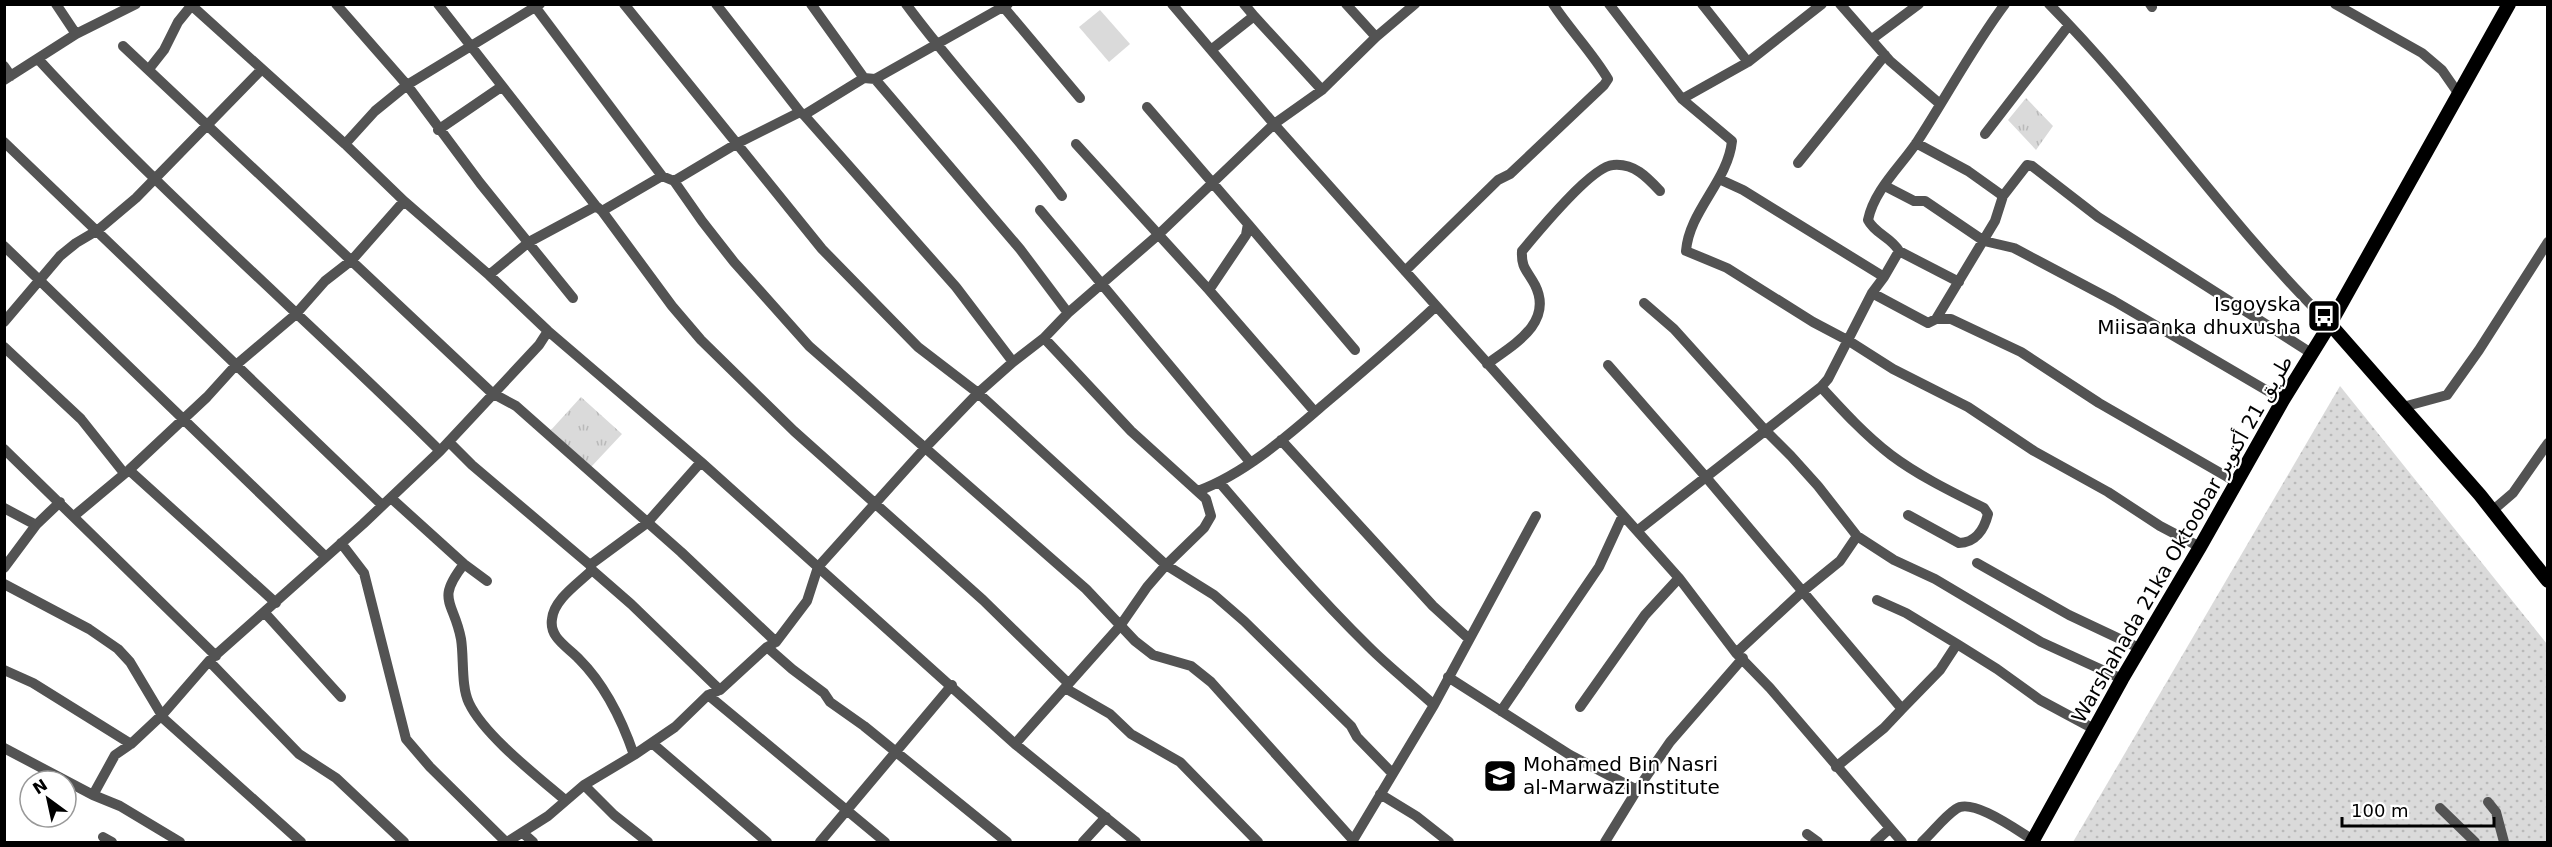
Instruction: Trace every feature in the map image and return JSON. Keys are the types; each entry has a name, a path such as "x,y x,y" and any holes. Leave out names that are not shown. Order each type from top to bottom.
{"main road":[{"name":"Warshahada 21ka Oktoobar طريق 21 أكتوبر","path":"2033,841 2139,648 2200,547 2283,400 2330,324 2509,4"},
{"path":"2330,324 2492,512 2547,581"}],"street":[{"path":"57,4 76,34"},
{"path":"4,66 8,78 76,34 136,4"},
{"path":"336,4 407,85 438,130 573,298"},
{"path":"438,4 701,340 794,431 983,600 1067,686 1110,714 1131,734 1180,762 1258,843"},
{"path":"624,4 736,144 847,276 918,347 978,393 1166,566 1214,595 1244,621 1351,726 1357,737 1392,773"},
{"path":"716,4 802,114 956,287 1013,362"},
{"path":"811,4 869,79 1020,249 1068,313"},
{"path":"906,4 935,45 1029,152 1062,196"},
{"path":"1172,4 1274,124 1679,578 1740,655 1902,843"},
{"path":"1244,4 1322,90"},
{"path":"1346,4 1376,37"},
{"path":"341,543 364,573 406,738 429,767 507,843 548,816 584,785 675,727 708,695 720,690 772,644 807,601 818,567 874,503 978,393 1044,338 1068,313 1158,235 1274,124 1322,90 1376,37 1415,4"},
{"path":"1405,271 1498,180 1510,174 1608,79 1598,62 1573,34 1553,4"},
{"path":"1610,4 1682,99 1732,141 1719,179 1687,235 1686,251 1726,268 1893,369 1968,407 2034,451 2108,492 2160,526 2200,547"},
{"path":"1702,4 1748,62"},
{"path":"1840,4 1886,55 1940,104"},
{"path":"1872,39 1918,4"},
{"path":"1959,282 1899,251 1895,243 1873,229 1868,220 1885,186 1916,143 1983,34 2005,4"},
{"path":"2049,4 2163,132 2278,271 2330,324"},
{"path":"2335,4 2422,52 2442,70 2458,93"},
{"path":"149,69 158,60 172,32 191,5 548,331 701,462 952,685 1015,744 1136,843"},
{"path":"674,181 736,144 802,114 935,45 1004,5 1080,98"},
{"path":"345,144 375,111 407,85 536,6 662,176 674,181 734,262 809,346 1086,588 1120,626 1153,655 1191,666 1211,682 1353,841 1434,705 1468,638 1521,548 1536,516"},
{"path":"1682,99 1748,62 1818,6"},
{"path":"1211,50 1254,16"},
{"path":"1985,134 2069,26"},
{"path":"123,46 492,393 516,406 647,523 772,644 792,669 1007,843"},
{"path":"1798,163 1886,55"},
{"path":"38,59 82,107 154,178 440,451"},
{"path":"4,322 60,256 98,230 136,198 262,69"},
{"path":"438,130 501,87"},
{"path":"1146,107 1355,350"},
{"path":"4,142 236,365 387,501 487,581"},
{"path":"1916,143 1968,171 2003,196"},
{"path":"1076,144 1209,290 1315,412"},
{"path":"1487,364 1534,325 1540,307 1536,287 1522,264 1522,251 1596,172 1613,165 1641,170 1660,191"},
{"path":"1936,319 1995,221 2003,196 2027,165 2032,166 2098,217 2311,353"},
{"path":"489,275 529,242 662,176"},
{"path":"1719,179 1743,190 1884,277"},
{"path":"1885,186 1914,201 1925,201 1984,241 2014,248 2114,301 2283,400"},
{"path":"74,516 127,472 207,397 236,365 295,315 325,281 352,260 404,201"},
{"path":"1040,210 1250,462"},
{"path":"1209,290 1246,235 1248,224"},
{"path":"2403,407 2447,395 2479,350 2547,242"},
{"path":"4,246 326,557"},
{"path":"1637,531 1821,387 1828,379 1849,341 1872,293 1899,251"},
{"path":"1872,293 1928,323 1936,319 1951,319 2021,352 2099,403 2236,482"},
{"path":"1644,303 1674,329 1818,486 1857,536 1894,560 1935,579 2041,642 2122,679"},
{"path":"1198,491 1220,483 1281,440 1395,345 1436,306"},
{"path":"93,795 115,755 131,744 163,714 213,659 440,451 539,345 548,331"},
{"path":"1015,744 1120,626 1147,587 1204,528 1210,516 1206,499 1131,431 1044,338"},
{"path":"4,347 81,419 127,472 276,603"},
{"path":"1608,365 1902,709"},
{"path":"1821,387 1859,427 1892,455 1938,484 1984,508 1989,514 1977,537 1968,543 1959,543 1908,515"},
{"path":"1281,440 1433,606 1468,638"},
{"path":"449,442 472,465 631,604 720,690"},
{"path":"2492,512 2513,493 2547,443"},
{"path":"4,449 74,516 213,659 299,754 336,778 404,843"},
{"path":"634,755 626,730 602,685 578,658 558,642 551,621 556,605 591,568 647,523 701,462"},
{"path":"1220,483 1251,522 1333,610 1370,648 1434,705"},
{"path":"4,568 36,525 60,502"},
{"path":"4,508 36,525"},
{"path":"1501,711 1599,567 1623,515"},
{"path":"1605,843 1670,742 1740,655 1803,591 1840,561 1857,536"},
{"path":"1977,563 2069,615 2139,648"},
{"path":"464,564 450,581 446,597 461,638 468,702 499,742 565,801"},
{"path":"1580,707 1646,615 1679,578"},
{"path":"4,584 89,629 118,649 130,663 164,719 301,843"},
{"path":"1877,600 1906,613 1997,669 2040,700 2094,729"},
{"path":"265,613 341,697"},
{"path":"1836,767 1884,728 1940,670 1957,644"},
{"path":"4,670 33,683 131,744"},
{"path":"1448,677 1570,755 1637,790"},
{"path":"820,843 952,685"},
{"path":"708,695 885,843"},
{"path":"652,743 767,843"},
{"path":"4,748 93,795 120,806 180,843"},
{"path":"584,785 614,815 648,843"},
{"path":"1380,794 1416,816 1449,843"},
{"path":"2488,802 2496,812 2504,843"},
{"path":"1922,843 1956,808 1967,805 1986,812 2033,841"},
{"path":"2440,808 2475,843"},
{"path":"1083,843 1106,817"},
{"path":"1875,843 1890,828"},
{"path":"523,833 533,843"},
{"path":"1807,834 1818,843"}],"green space":[{"path":"1100,10 1130,44 1109,62 1079,27"},
{"path":"2026,98 2053,126 2036,150 2008,120"},
{"path":"2340,386 2547,644 2547,842 2073,842"},
{"path":"581,397 622,434 591,467 551,430"}],"place":[{"name":"Isgoyska Miisaanka dhuxusha","path":"2324,316"},
{"name":"Mohamed Bin Nasri al-Marwazi Institute","path":"1500,776"}]}
